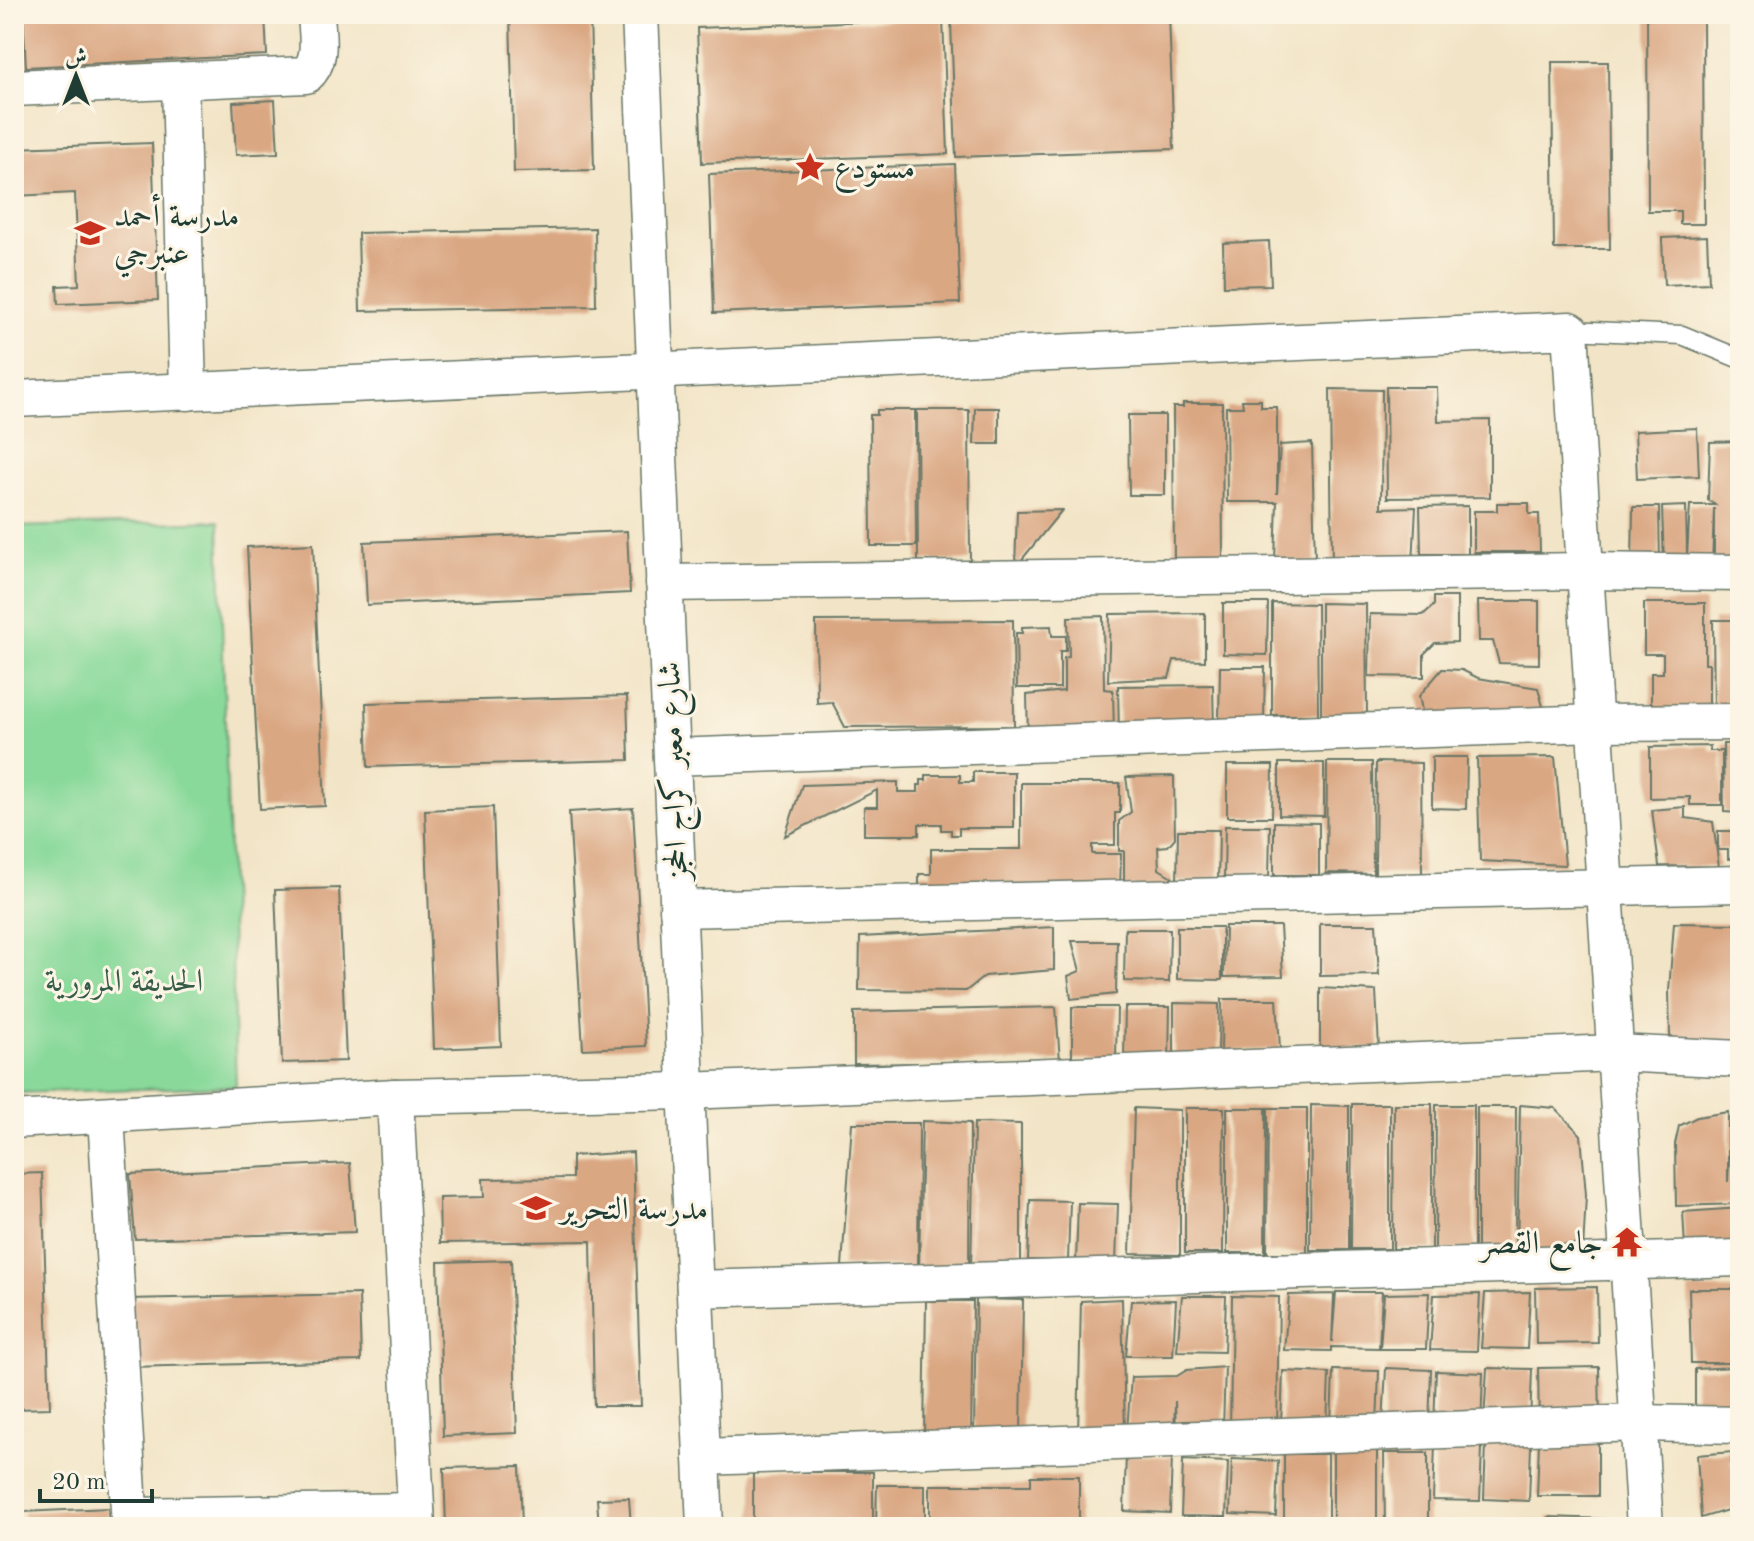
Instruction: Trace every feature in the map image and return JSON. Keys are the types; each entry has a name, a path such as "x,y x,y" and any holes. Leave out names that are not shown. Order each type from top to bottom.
{"street":[{"path":"14,88 306,75 316,67 316,14"},
{"name":"شارع معبر كراج الحجز","path":"640,14 705,1527"},
{"path":"180,81 188,392"},
{"path":"14,399 655,373 1570,330 1645,1527"},
{"path":"664,583 1586,571 1740,573"},
{"path":"672,757 1595,723 1740,722"},
{"path":"678,909 1740,884"},
{"path":"14,1120 395,1097 686,1091 1616,1053 1740,1059"},
{"path":"106,1115 130,1522 416,1519 395,1097"},
{"path":"695,1289 1740,1258"},
{"path":"702,1457 1639,1423 1740,1425"}],"lane":[{"path":"1570,330 1682,335 1740,359"}],"green space":[{"name":"الحديقة المرورية","path":"219,521 236,1086 14,1093 14,527"}],"building":[{"path":"23,14 265,14 267,55 26,67"},
{"path":"510,14 590,14 594,170 514,172"},
{"path":"1169,14 1174,149 956,157 951,22"},
{"path":"1647,14 1703,14 1704,224 1680,224 1680,211 1648,211"},
{"path":"943,18 948,154 702,163 697,28"},
{"path":"1733,50 1740,50 1740,90 1733,90"},
{"path":"1552,62 1608,62 1610,249 1554,249"},
{"path":"275,100 278,153 236,155 233,102"},
{"path":"152,143 158,300 58,304 57,286 79,285 75,193 14,196 14,148"},
{"path":"955,164 960,303 714,313 709,174"},
{"path":"595,228 596,306 360,311 358,233"},
{"path":"1707,236 1709,283 1664,285 1662,238"},
{"path":"1269,241 1271,285 1224,286 1223,243"},
{"path":"1386,387 1437,387 1438,421 1490,420 1490,497 1387,498"},
{"path":"1330,389 1382,390 1381,508 1416,507 1413,564 1332,565"},
{"path":"1242,400 1261,400 1261,407 1277,407 1277,494 1280,445 1312,443 1315,562 1275,561 1277,502 1227,502 1226,407 1243,407"},
{"path":"1183,403 1222,403 1223,567 1174,567 1173,407 1183,407"},
{"path":"975,408 999,408 999,444 974,444"},
{"path":"877,410 915,410 916,546 871,546 870,415 877,415"},
{"path":"917,410 969,410 970,561 918,561"},
{"path":"1128,415 1165,415 1165,495 1129,495"},
{"path":"1697,428 1699,476 1637,479 1635,431"},
{"path":"1740,441 1740,563 1714,563 1714,508 1712,563 1664,564 1662,507 1686,506 1687,557 1690,505 1715,505 1708,500 1710,442"},
{"path":"1497,503 1529,503 1529,514 1539,514 1540,552 1474,552 1474,511 1497,511"},
{"path":"1468,506 1468,554 1421,554 1420,507"},
{"path":"1633,507 1659,507 1660,565 1632,566"},
{"path":"1062,510 1015,568 1017,511"},
{"path":"627,531 630,593 367,605 364,542"},
{"path":"313,544 325,806 260,809 247,547"},
{"path":"1434,597 1457,597 1457,642 1435,643 1424,654 1424,677 1369,676 1370,614 1423,615 1434,605"},
{"path":"1478,601 1539,601 1539,664 1499,663 1493,641 1479,641"},
{"path":"1223,603 1268,603 1267,655 1223,654"},
{"path":"1272,603 1317,604 1318,715 1272,715"},
{"path":"1321,603 1366,604 1367,715 1321,715"},
{"path":"1644,603 1705,603 1709,708 1651,715 1651,673 1663,673 1663,654 1644,654"},
{"path":"1205,613 1205,661 1174,660 1169,678 1108,681 1110,614"},
{"path":"1103,616 1104,689 1113,690 1114,734 1028,736 1027,695 1064,691 1064,658 1069,657 1068,617"},
{"path":"1013,620 1014,726 845,727 832,702 817,703 816,621"},
{"path":"1713,620 1740,620 1740,716 1714,716"},
{"path":"1051,626 1052,636 1066,636 1066,651 1060,651 1060,688 1017,688 1016,633 1022,633 1022,627"},
{"path":"1220,667 1265,667 1264,720 1219,719"},
{"path":"1442,669 1462,670 1478,678 1538,688 1548,725 1424,720 1419,696"},
{"path":"1213,685 1214,733 1119,734 1118,686"},
{"path":"627,696 629,760 368,767 366,703"},
{"path":"1723,744 1740,744 1740,813 1724,812"},
{"path":"1710,746 1710,751 1722,751 1722,805 1690,805 1690,797 1650,798 1650,747"},
{"path":"1432,757 1467,757 1466,809 1432,808"},
{"path":"1555,757 1565,865 1480,861 1477,758"},
{"path":"1327,762 1372,762 1373,874 1326,873"},
{"path":"1376,762 1421,763 1422,874 1375,874"},
{"path":"1279,763 1324,763 1324,816 1279,815"},
{"path":"1227,765 1273,765 1272,817 1227,817"},
{"path":"973,772 1014,772 1014,828 959,828 959,835 951,835 951,830 941,830 941,824 919,824 919,835 864,835 864,807 877,807 877,790 785,836 802,785 898,782 898,792 918,792 918,785 921,785 921,780 926,780 926,775 960,775 960,782 973,782"},
{"path":"1174,776 1175,838 1168,846 1158,847 1159,869 1172,877 1172,887 1124,887 1124,851 1119,851 1119,821 1131,812 1126,777"},
{"path":"1021,783 1120,783 1120,813 1115,813 1115,845 1092,845 1092,854 1121,854 1120,890 919,897 919,874 931,874 931,849 1021,849"},
{"path":"493,807 501,1046 434,1049 425,810"},
{"path":"1685,807 1685,818 1713,822 1719,867 1659,866 1652,810"},
{"path":"633,808 646,1046 583,1049 569,812"},
{"path":"1274,822 1319,823 1319,875 1274,875"},
{"path":"1225,826 1270,826 1269,879 1224,878"},
{"path":"1178,830 1219,830 1218,882 1177,882"},
{"path":"1718,831 1736,831 1736,840 1740,840 1740,858 1728,859 1728,850 1718,850"},
{"path":"339,888 346,1061 282,1063 275,890"},
{"path":"1674,923 1740,924 1740,1048 1689,1048 1670,1035 1669,991"},
{"path":"1320,924 1376,924 1379,975 1320,976"},
{"path":"1225,926 1280,926 1283,976 1224,977"},
{"path":"1054,927 1054,970 985,976 966,991 859,990 860,937"},
{"path":"1177,927 1222,927 1222,980 1177,979"},
{"path":"1125,929 1170,929 1169,982 1124,981"},
{"path":"1072,941 1117,941 1116,994 1071,999 1068,976 1080,971"},
{"path":"1320,988 1376,991 1379,1048 1320,1049"},
{"path":"1222,999 1277,999 1280,1049 1221,1051"},
{"path":"1174,1003 1219,1004 1218,1056 1174,1056"},
{"path":"1056,1007 1060,1061 854,1064 854,1012"},
{"path":"1072,1007 1117,1007 1116,1060 1072,1059"},
{"path":"1125,1007 1170,1007 1169,1060 1124,1059"},
{"path":"1352,1104 1390,1104 1390,1249 1351,1249"},
{"path":"1394,1104 1432,1104 1432,1249 1393,1249"},
{"path":"1311,1105 1349,1106 1349,1250 1310,1250"},
{"path":"1436,1105 1474,1105 1474,1250 1435,1250"},
{"path":"1520,1105 1555,1108 1581,1135 1586,1195 1583,1251 1517,1251"},
{"path":"1477,1107 1516,1107 1515,1252 1477,1252"},
{"path":"1134,1108 1180,1110 1180,1255 1130,1254"},
{"path":"1185,1108 1224,1108 1223,1253 1185,1253"},
{"path":"1227,1108 1266,1108 1265,1253 1227,1253"},
{"path":"1268,1108 1307,1108 1307,1253 1267,1253"},
{"path":"1740,1111 1740,1204 1676,1206 1675,1144 1679,1126 1697,1117 1728,1112 1728,1182 1732,1113"},
{"path":"922,1121 970,1123 969,1267 919,1267"},
{"path":"852,1123 919,1123 918,1267 842,1266"},
{"path":"974,1123 1021,1124 1021,1269 971,1269"},
{"path":"633,1152 641,1406 594,1406 591,1241 440,1243 439,1198 484,1197 483,1179 572,1178 572,1156"},
{"path":"350,1163 355,1232 135,1239 130,1174"},
{"path":"42,1173 50,1408 14,1409 14,1174"},
{"path":"1030,1200 1070,1201 1068,1261 1028,1260"},
{"path":"1078,1203 1118,1204 1116,1264 1076,1263"},
{"path":"1740,1208 1740,1247 1685,1248 1683,1212"},
{"path":"511,1260 517,1433 443,1436 438,1262"},
{"path":"1597,1287 1598,1343 1536,1344 1535,1288"},
{"path":"1689,1289 1740,1289 1740,1363 1691,1363"},
{"path":"1336,1292 1382,1292 1379,1348 1284,1350 1289,1295 1334,1294 1332,1342"},
{"path":"1530,1292 1527,1349 1481,1348 1485,1293"},
{"path":"1429,1293 1426,1349 1380,1349 1384,1294"},
{"path":"359,1294 361,1361 130,1367 128,1299"},
{"path":"1480,1294 1477,1351 1430,1350 1434,1295"},
{"path":"1182,1296 1226,1296 1224,1352 1177,1351"},
{"path":"1232,1296 1279,1297 1277,1433 1230,1432"},
{"path":"976,1299 1023,1300 1021,1436 974,1435"},
{"path":"1122,1299 1125,1434 1078,1434 1081,1301"},
{"path":"1176,1300 1173,1356 1126,1356 1131,1301"},
{"path":"926,1301 973,1301 971,1438 924,1437"},
{"path":"1225,1367 1223,1429 1176,1429 1175,1401 1174,1432 1127,1431 1131,1377 1177,1376 1187,1370"},
{"path":"1599,1367 1600,1423 1539,1424 1538,1368"},
{"path":"1735,1367 1735,1414 1738,1389 1740,1416 1695,1418 1695,1369"},
{"path":"1386,1368 1431,1370 1429,1426 1383,1424"},
{"path":"1487,1368 1532,1369 1530,1425 1484,1423"},
{"path":"1333,1370 1379,1371 1377,1427 1331,1425"},
{"path":"1283,1371 1329,1373 1327,1428 1281,1427"},
{"path":"1436,1371 1483,1373 1481,1428 1434,1427"},
{"path":"1539,1441 1598,1443 1598,1496 1537,1496"},
{"path":"1486,1443 1531,1445 1529,1501 1484,1499"},
{"path":"1435,1444 1482,1446 1480,1501 1433,1500"},
{"path":"1333,1448 1377,1448 1377,1527 1333,1527"},
{"path":"1732,1452 1731,1465 1740,1465 1740,1510 1731,1509 1701,1518 1697,1455"},
{"path":"1384,1453 1428,1453 1428,1527 1385,1527"},
{"path":"1284,1454 1328,1454 1328,1527 1284,1527"},
{"path":"1126,1455 1172,1457 1170,1513 1124,1511"},
{"path":"1232,1459 1278,1461 1276,1516 1230,1514"},
{"path":"1183,1460 1228,1462 1226,1517 1181,1516"},
{"path":"520,1466 522,1527 446,1527 444,1468"},
{"path":"753,1472 873,1472 873,1527 753,1527"},
{"path":"1031,1476 1079,1476 1079,1527 930,1527 930,1485 1031,1485"},
{"path":"877,1485 925,1485 925,1527 876,1527"},
{"path":"629,1498 631,1527 599,1527 597,1499"},
{"path":"108,1508 109,1527 24,1527 23,1512"},
{"path":"1548,1517 1606,1519 1607,1527 1547,1527"},
{"path":"1497,1520 1543,1521 1543,1527 1497,1527"},
{"path":"1443,1521 1489,1523 1488,1527 1442,1527"}],"place":[{"name":"مستودع","path":"810,167"},
{"name":"مدرسة أحمد عنبرجي","path":"90,233"},
{"name":"مدرسة التحرير","path":"536,1208"},
{"name":"جامع القصر","path":"1627,1242"}]}
